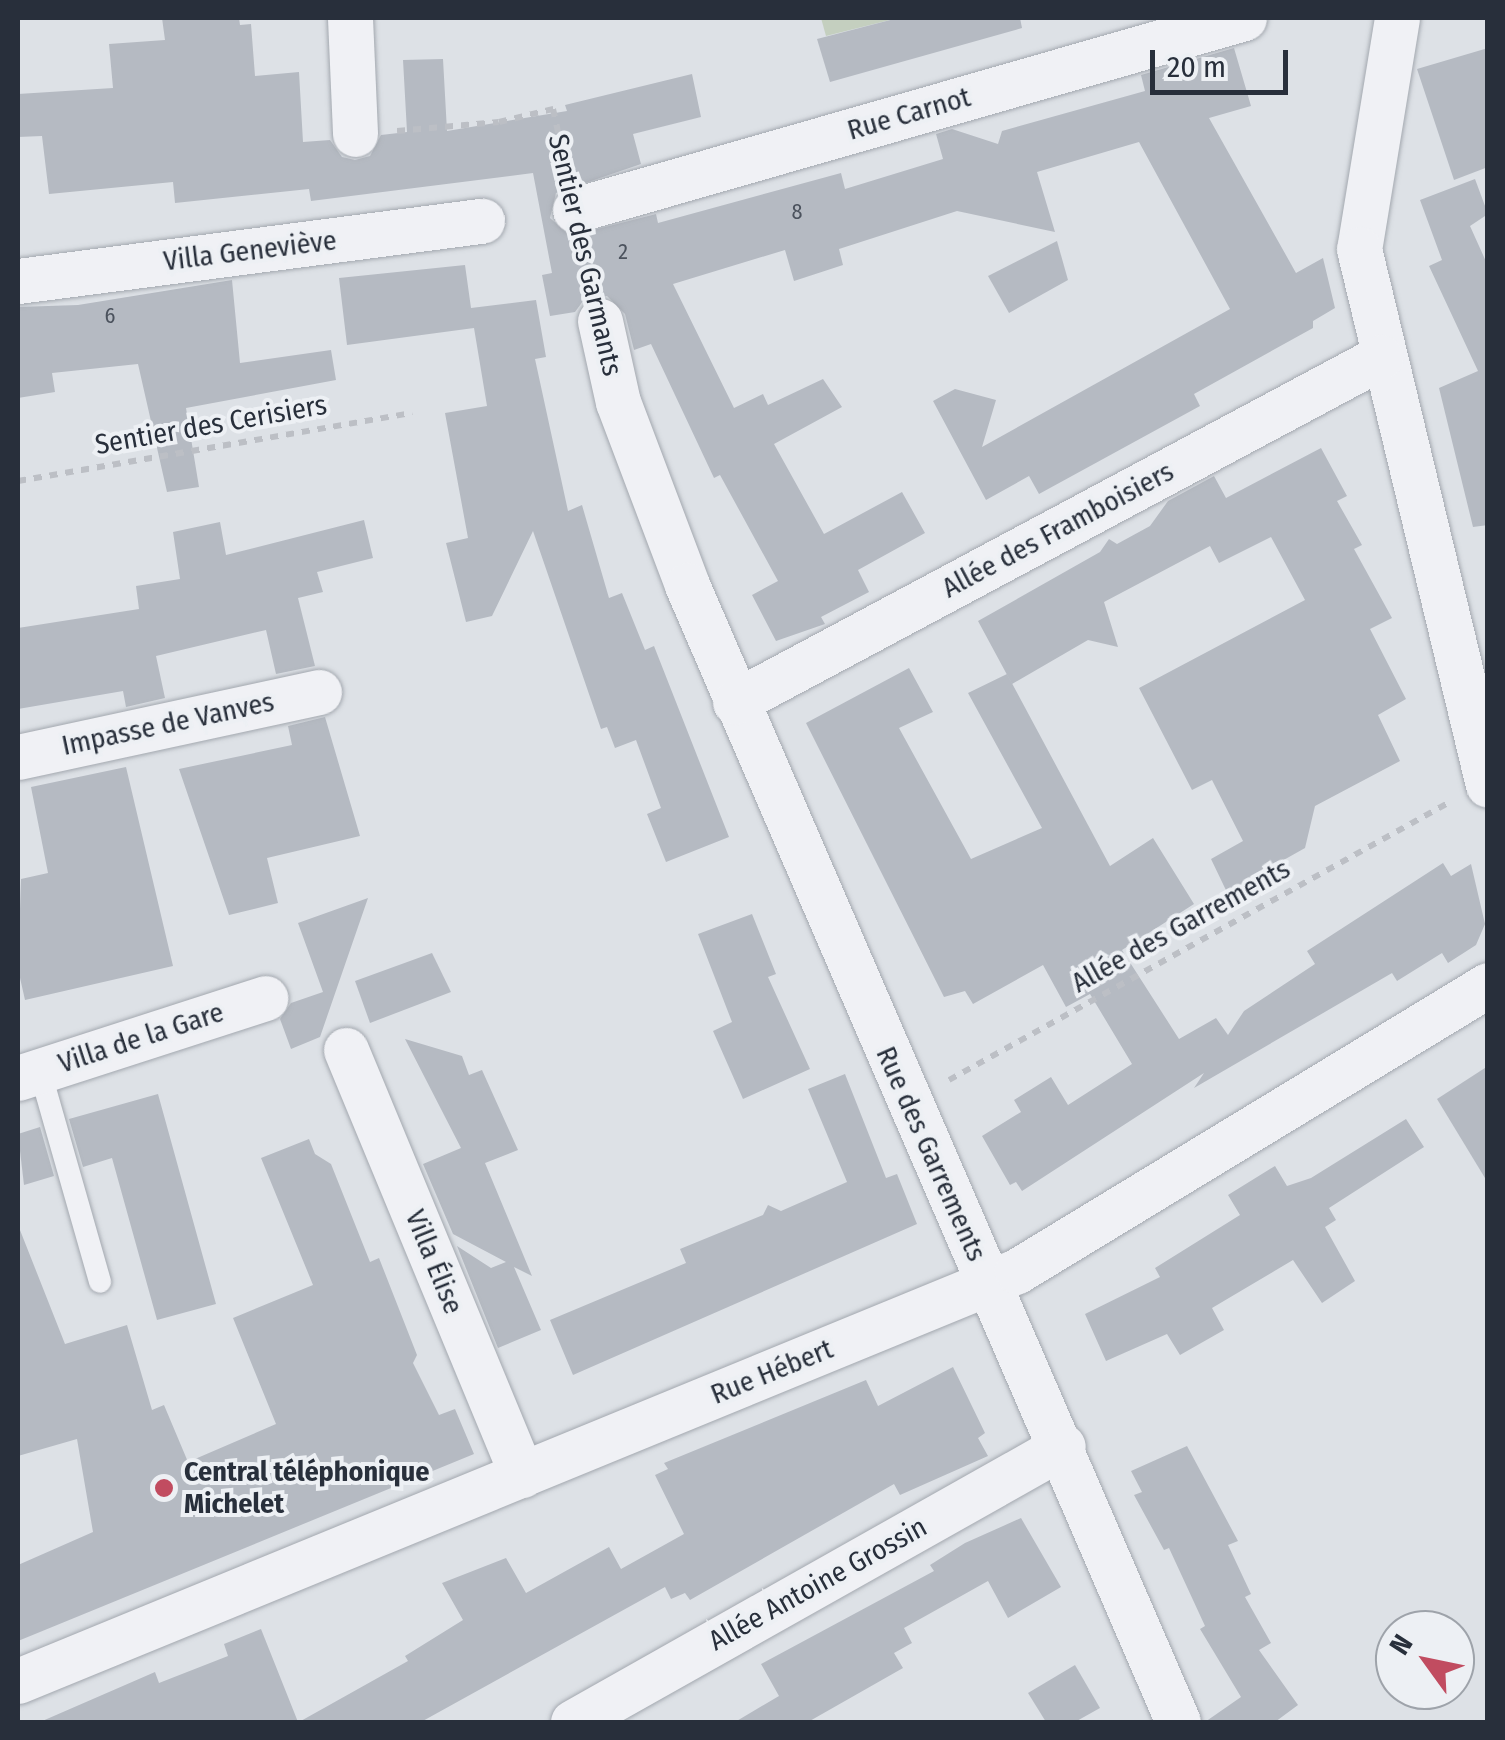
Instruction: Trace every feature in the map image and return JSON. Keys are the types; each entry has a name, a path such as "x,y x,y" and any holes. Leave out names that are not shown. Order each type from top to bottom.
{"street":[{"path":"350,18 355,134"},
{"name":"Rue Carnot","path":"575,210 1244,18"},
{"path":"1397,18 1359,249 1470,793"},
{"name":"Villa Geneviève","path":"18,281 482,221"},
{"name":"Sentier des Garmants","path":"600,320 618,402 686,585"},
{"name":"Allée des Framboisiers","path":"735,702 1380,357"},
{"name":"Rue des Garrements","path":"686,585 988,1283 1063,1446 1178,1722"},
{"name":"Impasse de Vanves","path":"18,757 319,692"},
{"name":"Rue Hébert","path":"18,1681 988,1283 1488,985"},
{"name":"Villa de la Gare","path":"24,1071 266,998"},
{"name":"Villa Élise","path":"346,1050 522,1474"},
{"name":"Allée Antoine Grossin","path":"573,1722 1063,1446"}],"lane":[{"path":"24,1071 100,1282"}],"path":[{"name":"Sentier des Garmants","path":"355,134 499,122 552,109 600,320"},
{"name":"Sentier des Cerisiers","path":"18,481 412,413"},
{"name":"Allée des Garrements","path":"931,1090 1470,793"}],"green space":[{"path":"821,18 898,18 826,36"}],"building":[{"path":"162,18 239,18 240,25 251,24 255,76 299,72 303,142 330,140 342,157 355,160 370,156 381,135 407,132 403,60 443,59 447,131 567,111 565,105 692,74 701,117 633,134 641,164 556,193 550,218 570,236 656,214 658,223 841,173 845,189 943,159 936,134 952,129 998,144 1002,131 1145,91 1141,75 1234,48 1251,106 1209,118 1296,273 1323,258 1335,308 1313,321 1313,328 1194,394 1200,406 1039,494 1029,476 986,500 933,401 955,389 996,400 982,447 1230,309 1139,142 1037,172 1055,232 957,211 839,249 843,265 794,281 785,250 673,284 734,408 763,394 768,405 823,379 842,407 774,444 824,534 902,492 925,533 858,570 869,592 821,617 825,624 776,641 752,595 778,581 720,475 714,478 651,344 634,350 625,314 607,296 583,301 575,312 550,316 542,275 552,273 533,173 311,201 309,189 175,203 173,182 49,194 42,136 18,137 18,94 113,88 109,44 165,40"},
{"path":"898,18 1020,18 1022,28 830,82 817,39"},
{"path":"1488,48 1488,167 1454,180 1417,69"},
{"path":"1475,179 1488,214 1470,226 1488,266 1488,525 1473,527 1439,388 1478,371 1429,266 1442,260 1420,200"},
{"path":"1057,241 1068,280 1009,313 988,276"},
{"path":"465,265 471,308 536,300 546,357 535,359 568,511 582,505 609,598 622,593 645,650 654,646 729,837 666,862 647,814 661,808 636,740 615,748 607,727 601,729 533,531 492,616 466,622 446,543 468,538 445,413 487,406 474,328 347,345 339,278"},
{"path":"232,280 240,363 331,350 336,380 186,408 199,487 167,492 138,364 52,373 55,392 18,398 18,307 78,305"},
{"path":"1321,448 1347,496 1337,501 1362,545 1354,549 1392,618 1370,629 1406,699 1378,715 1400,761 1315,806 1305,848 1273,866 1283,882 1235,909 1211,859 1243,841 1212,780 1192,790 1139,688 1305,600 1271,537 1219,563 1210,546 1104,602 1118,647 1088,640 1012,684 978,621 1100,552 1109,539 1117,544 1150,526 1168,501 1214,476 1226,498"},
{"path":"364,520 373,558 317,572 323,592 298,598 315,666 276,674 266,630 156,656 165,698 126,707 123,691 18,709 18,628 139,609 136,586 180,579 173,532 220,522 226,555"},
{"path":"909,668 933,712 899,728 971,859 1042,828 968,693 1007,674 1110,866 1153,838 1194,904 1122,950 1179,1039 1216,1018 1228,1035 1244,1011 1315,964 1307,951 1443,863 1451,876 1471,864 1485,924 1476,945 1448,963 1442,953 1397,981 1392,973 1194,1088 1204,1073 1022,1191 1016,1182 1010,1185 982,1136 1021,1112 1014,1100 1051,1077 1068,1105 1132,1064 1090,994 1066,1007 1043,965 973,1004 965,991 944,997 806,723"},
{"path":"325,717 360,836 267,858 278,903 229,915 179,769 292,745 288,726"},
{"path":"126,767 173,966 25,1000 18,969 21,879 48,873 31,787"},
{"path":"368,898 320,1037 291,1049 280,1019 291,1003 323,992 298,923"},
{"path":"752,914 776,974 768,977 810,1069 743,1099 713,1031 732,1022 698,934"},
{"path":"432,953 451,992 370,1023 355,981"},
{"path":"405,1039 462,1056 469,1075 482,1070 518,1150 485,1163 532,1276 514,1267 541,1330 498,1348 457,1246 491,1268 506,1262 453,1234 423,1164 461,1148"},
{"path":"1488,1066 1488,1183 1437,1099"},
{"path":"845,1074 886,1178 897,1174 917,1224 573,1375 550,1320 686,1263 680,1249 763,1215 768,1205 781,1211 847,1182 808,1089"},
{"path":"158,1094 216,1304 157,1320 112,1158 83,1167 69,1119"},
{"path":"1406,1119 1424,1147 1329,1208 1336,1220 1325,1227 1355,1281 1322,1303 1293,1260 1212,1308 1224,1330 1180,1355 1167,1334 1106,1361 1085,1314 1160,1277 1155,1268 1240,1215 1228,1195 1275,1166 1287,1186 1311,1178"},
{"path":"40,1127 54,1176 24,1185 18,1134"},
{"path":"309,1139 315,1154 331,1164 370,1262 379,1258 417,1355 413,1363 439,1415 455,1409 474,1454 18,1641 18,1565 93,1532 77,1439 18,1456 18,1225 65,1344 127,1325 152,1410 164,1405 188,1462 276,1424 233,1318 313,1285 261,1158"},
{"path":"953,1367 985,1433 978,1438 988,1456 900,1495 894,1484 690,1600 685,1593 671,1599 665,1587 421,1722 299,1722 408,1661 405,1656 463,1620 442,1583 506,1558 526,1593 609,1547 621,1569 684,1534 655,1475 668,1469 664,1463 866,1380 878,1406"},
{"path":"1187,1446 1238,1541 1228,1545 1251,1594 1245,1597 1271,1643 1259,1650 1298,1705 1275,1722 1205,1722 1241,1697 1200,1629 1205,1626 1169,1548 1164,1550 1134,1495 1142,1492 1131,1471"},
{"path":"1021,1518 1061,1587 1008,1618 988,1581 904,1628 912,1643 894,1653 903,1668 808,1722 735,1722 779,1696 761,1664 934,1571 930,1565 965,1543"},
{"path":"261,1629 298,1722 40,1722 155,1672 159,1683 228,1656 224,1644"},
{"path":"1075,1665 1100,1708 1075,1722 1046,1722 1028,1693"}],"place":[{"name":"Central téléphonique Michelet","path":"164,1488"}]}
